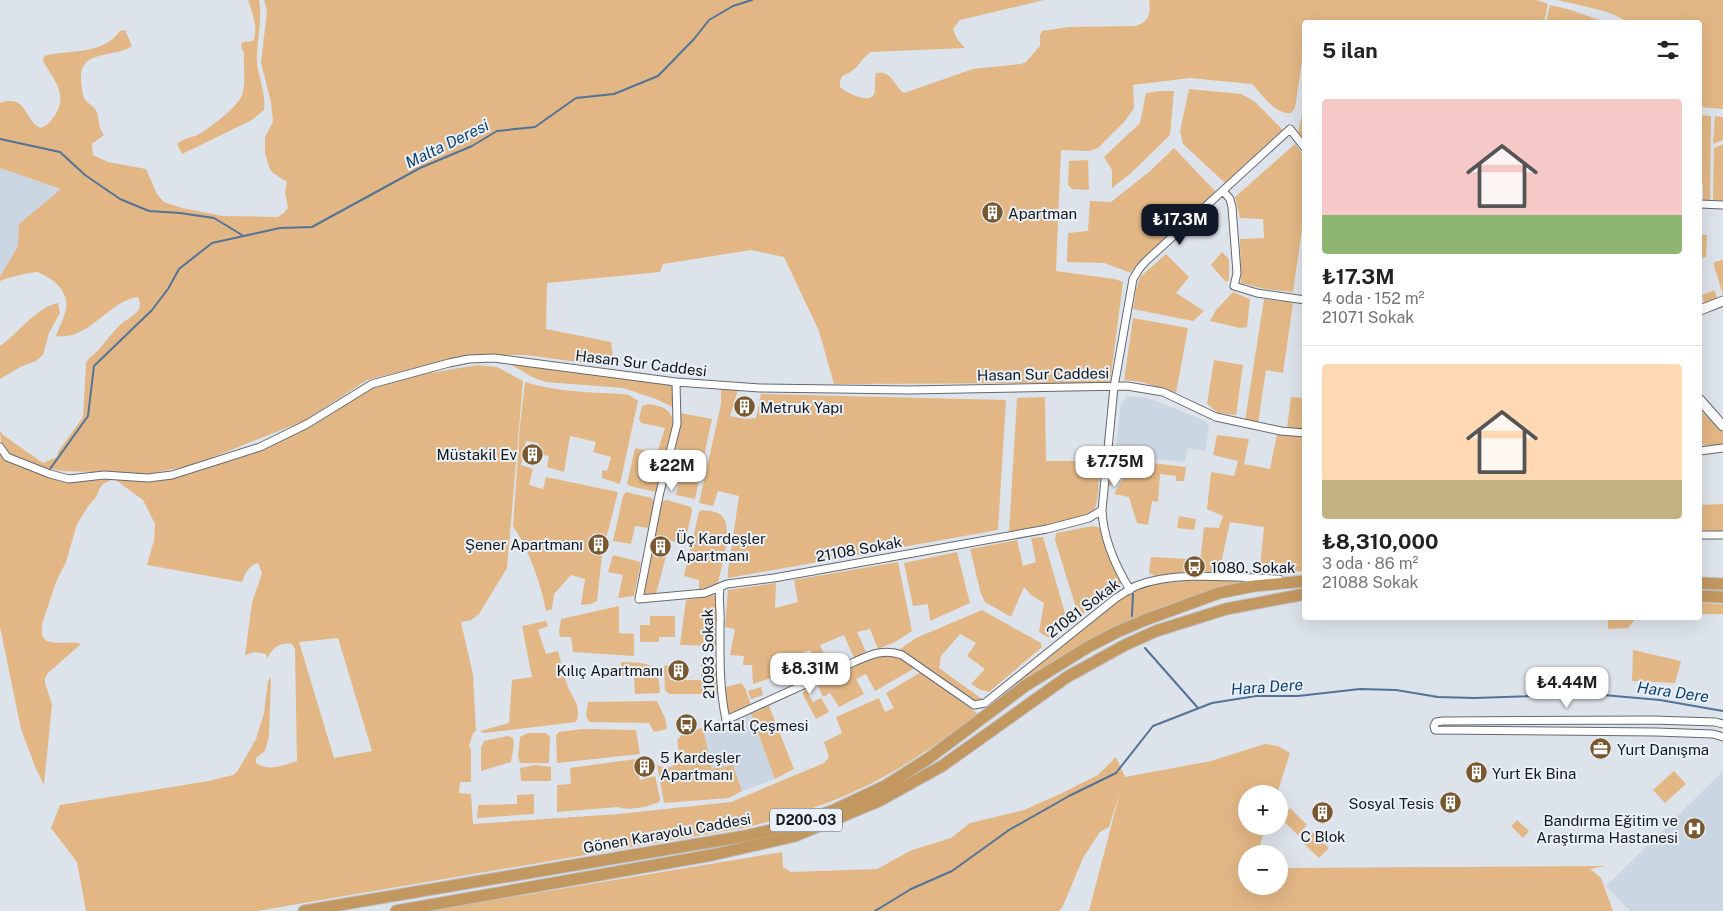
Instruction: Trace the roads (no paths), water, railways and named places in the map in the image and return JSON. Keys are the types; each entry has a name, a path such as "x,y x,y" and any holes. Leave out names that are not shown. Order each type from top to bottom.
{"highway":[{"name":"Gönen Karayolu Caddesi","path":"304,911 745,836 789,826 834,810 885,786 929,758 1025,686 1088,647 1117,632 1144,620 1219,593 1254,586 1302,580"},
{"path":"1702,583 1723,584"},
{"name":"Gönen Karayolu Caddesi","path":"396,911 712,855 795,836 879,802 934,771 1067,676 1125,645 1156,631 1226,609 1302,595"},
{"path":"1702,596 1723,597"}],"street":[{"path":"1130,590 1117,566 1103,524 1102,510 1114,387 1133,279 1139,269 1290,129 1302,144"},
{"path":"1223,191 1230,199 1232,207 1237,273 1234,286 1257,293 1302,300"},
{"path":"1702,204 1723,205"},
{"path":"1702,309 1723,302"},
{"name":"Hasan Sur Caddesi","path":"0,447 7,456 50,474 69,479 104,475 156,477 172,475 260,447 307,424 372,384 449,363 469,359 494,358 676,382 780,388 909,390 1127,386 1163,392 1216,417 1281,431 1302,433"},
{"name":"21108 Sokak","path":"676,382 677,419 675,434 659,496 639,599 705,593 733,583 784,576 1035,532 1084,520 1098,514 1102,510"},
{"path":"1702,402 1723,426"},
{"path":"1702,450 1723,448"},
{"name":"21108 Sokak","path":"1084,520 1103,524"},
{"path":"1702,535 1723,535"},
{"name":"21081 Sokak","path":"894,652 902,655 974,705 985,703 1076,628 1116,598 1130,590 1157,581 1183,577 1302,580"},
{"name":"21093 Sokak","path":"720,588 719,660 721,697 726,720 854,662 885,651 894,652"},
{"path":"1723,724 1715,722 1653,720 1443,721 1436,722 1434,726 1435,730 1656,732 1713,734 1723,737"}],"waterway":[{"name":"Malta Deresi","path":"50,469 88,416 94,366 152,310 168,289 179,269 212,243 280,228 312,227 420,168 472,146 497,131 535,127 576,98 614,94 658,76 694,39 709,20 733,6 752,0"},
{"name":"Malta Deresi","path":"0,139 60,152 85,175 120,199 149,211 214,218 242,235"},
{"path":"1132,616 1133,594"},
{"path":"1145,648 1198,708"},
{"name":"Hara Dere","path":"875,911 911,889 952,871 1009,830 1069,796 1116,773 1153,726 1212,703 1256,696 1298,696 1360,689 1396,690 1438,697 1475,698 1592,694 1660,700 1723,711"}],"place":[{"name":"Apartman","path":"992,213"},
{"name":"Metruk Yapı","path":"744,407"},
{"name":"Müstakil Ev","path":"533,454"},
{"name":"Şener Apartmanı","path":"599,544"},
{"name":"Üç Kardeşler Apartmanı","path":"660,547"},
{"name":"1080. Sokak","path":"1195,567"},
{"name":"Kılıç Apartmanı","path":"679,670"},
{"name":"Kartal Çeşmesi","path":"687,725"},
{"name":"Yurt Danışma","path":"1601,749"},
{"name":"5 Kardeşler Apartmanı","path":"644,766"},
{"name":"Yurt Ek Bina","path":"1476,773"},
{"name":"Sosyal Tesis","path":"1450,803"},
{"name":"C Blok","path":"1323,813"},
{"name":"Bandırma Eğitim ve Araştırma Hastanesi","path":"1694,829"}]}
